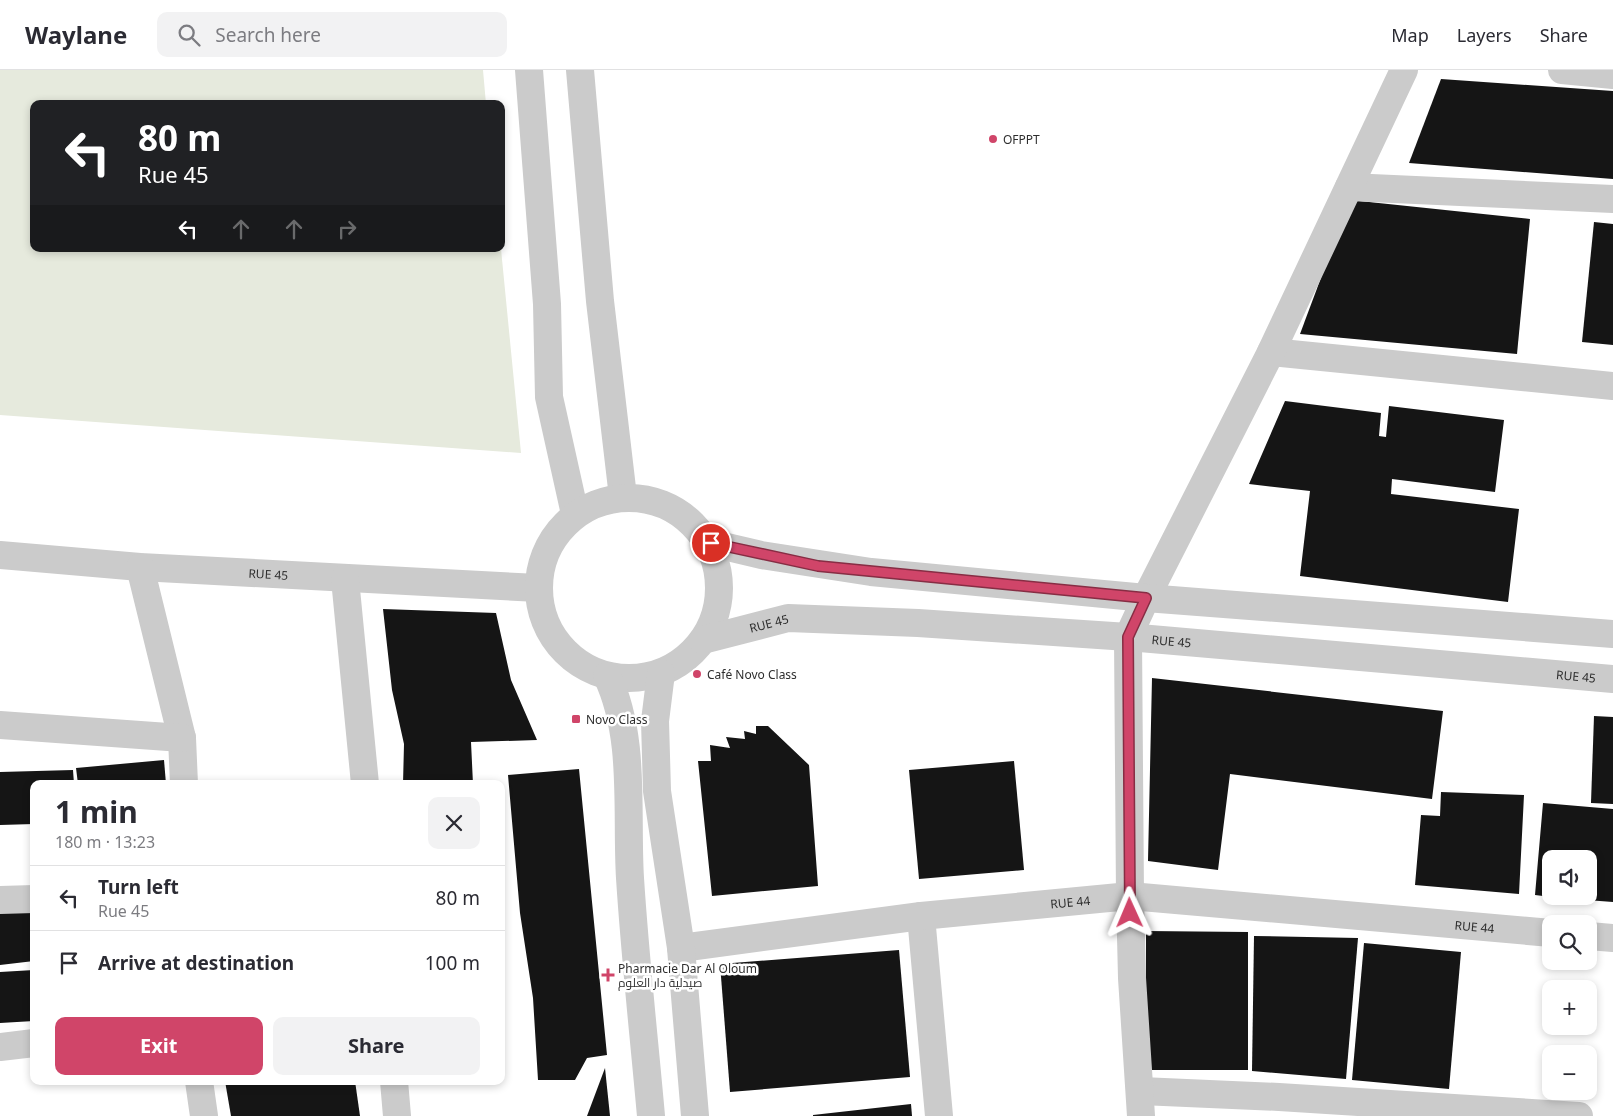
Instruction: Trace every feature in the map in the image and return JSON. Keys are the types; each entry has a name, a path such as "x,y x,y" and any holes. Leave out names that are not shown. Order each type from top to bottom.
{"street":[{"path":"529,70 547,304 549,396 575,514"},
{"path":"580,70 600,301 623,497"},
{"path":"1404,70 1271,352 1128,637 1132,978 1141,1103 1579,1116"},
{"path":"1562,70 1613,75"},
{"path":"1349,187 1613,199"},
{"path":"1271,352 1613,386"},
{"path":"623,497 656,501 685,517 706,542 715,561 719,581 717,608 713,622 703,640 684,660 661,672 634,678 607,676 571,658 546,627 538,588 540,567 547,547 560,529 575,514 590,505 623,497"},
{"path":"706,542 818,566 1146,598 1613,634"},
{"name":"RUE 45","path":"0,555 140,567 538,588"},
{"path":"140,567 182,738 184,780"},
{"path":"346,579 365,780"},
{"name":"RUE 45","path":"703,640 788,618 918,623 1128,637 1613,679"},
{"path":"661,672 655,721 656,791 681,948 695,1116"},
{"path":"607,676 613,690 624,736 630,878 651,1116"},
{"path":"0,725 182,738"},
{"name":"RUE 44","path":"681,948 921,916 1130,896 1542,932"},
{"path":"0,900 30,898"},
{"path":"921,916 939,1116"},
{"path":"1597,937 1613,938"},
{"path":"0,1047 30,1043"},
{"path":"200,1085 204,1116"},
{"path":"394,1085 397,1116"}],"shaded area":[{"path":"0,70 483,70 486,100 30,100 30,252 501,252 521,453 0,415"}],"building":[{"path":"1441,79 1613,91 1613,179 1409,163"},
{"path":"1350,200 1530,219 1517,354 1300,334"},
{"path":"1594,222 1613,224 1613,345 1582,342"},
{"path":"1285,401 1381,413 1379,436 1386,437 1389,406 1504,420 1495,492 1392,479 1391,494 1519,509 1508,602 1300,576 1310,491 1249,484"},
{"path":"383,609 496,613 511,680 537,740 471,742 473,780 403,780 404,744 392,690"},
{"path":"1152,678 1443,711 1432,799 1230,774 1218,870 1148,861"},
{"path":"1594,716 1613,717 1613,804 1591,803"},
{"path":"756,726 768,726 809,765 818,886 712,896 698,761 711,761 710,745 730,748 726,737 745,739 744,731 756,734"},
{"path":"164,760 166,780 78,780 76,768"},
{"path":"1014,761 1024,870 919,879 909,770"},
{"path":"579,769 607,1055 587,1058 575,1080 538,1080 533,998 520,913 508,775"},
{"path":"73,770 74,780 30,780 30,824 0,825 0,772"},
{"path":"1441,792 1524,795 1519,894 1415,885 1421,815 1440,816"},
{"path":"1543,803 1613,809 1613,902 1597,901 1597,850 1542,850 1542,896 1535,895"},
{"path":"30,907 30,961 0,965 0,910"},
{"path":"1146,931 1248,932 1248,1070 1146,1070"},
{"path":"1254,936 1358,938 1346,1079 1252,1071"},
{"path":"1364,943 1461,952 1449,1089 1352,1080"},
{"path":"899,950 910,1077 730,1092 720,964"},
{"path":"30,970 30,1021 0,1023 0,972"},
{"path":"605,1068 610,1116 587,1116"},
{"path":"226,1085 356,1085 360,1116 231,1116"},
{"path":"911,1104 912,1116 813,1116 813,1115"}],"place":[{"name":"OFPPT","path":"993,139"},
{"name":"Café Novo Class","path":"697,674"},
{"name":"Novo Class","path":"576,719"},
{"name":"Pharmacie Dar Al Oloum صيدلية دار العلوم","path":"608,975"}],"route":[{"path":"711,543 818,566 1146,598 1128,637 1130,913"}]}
